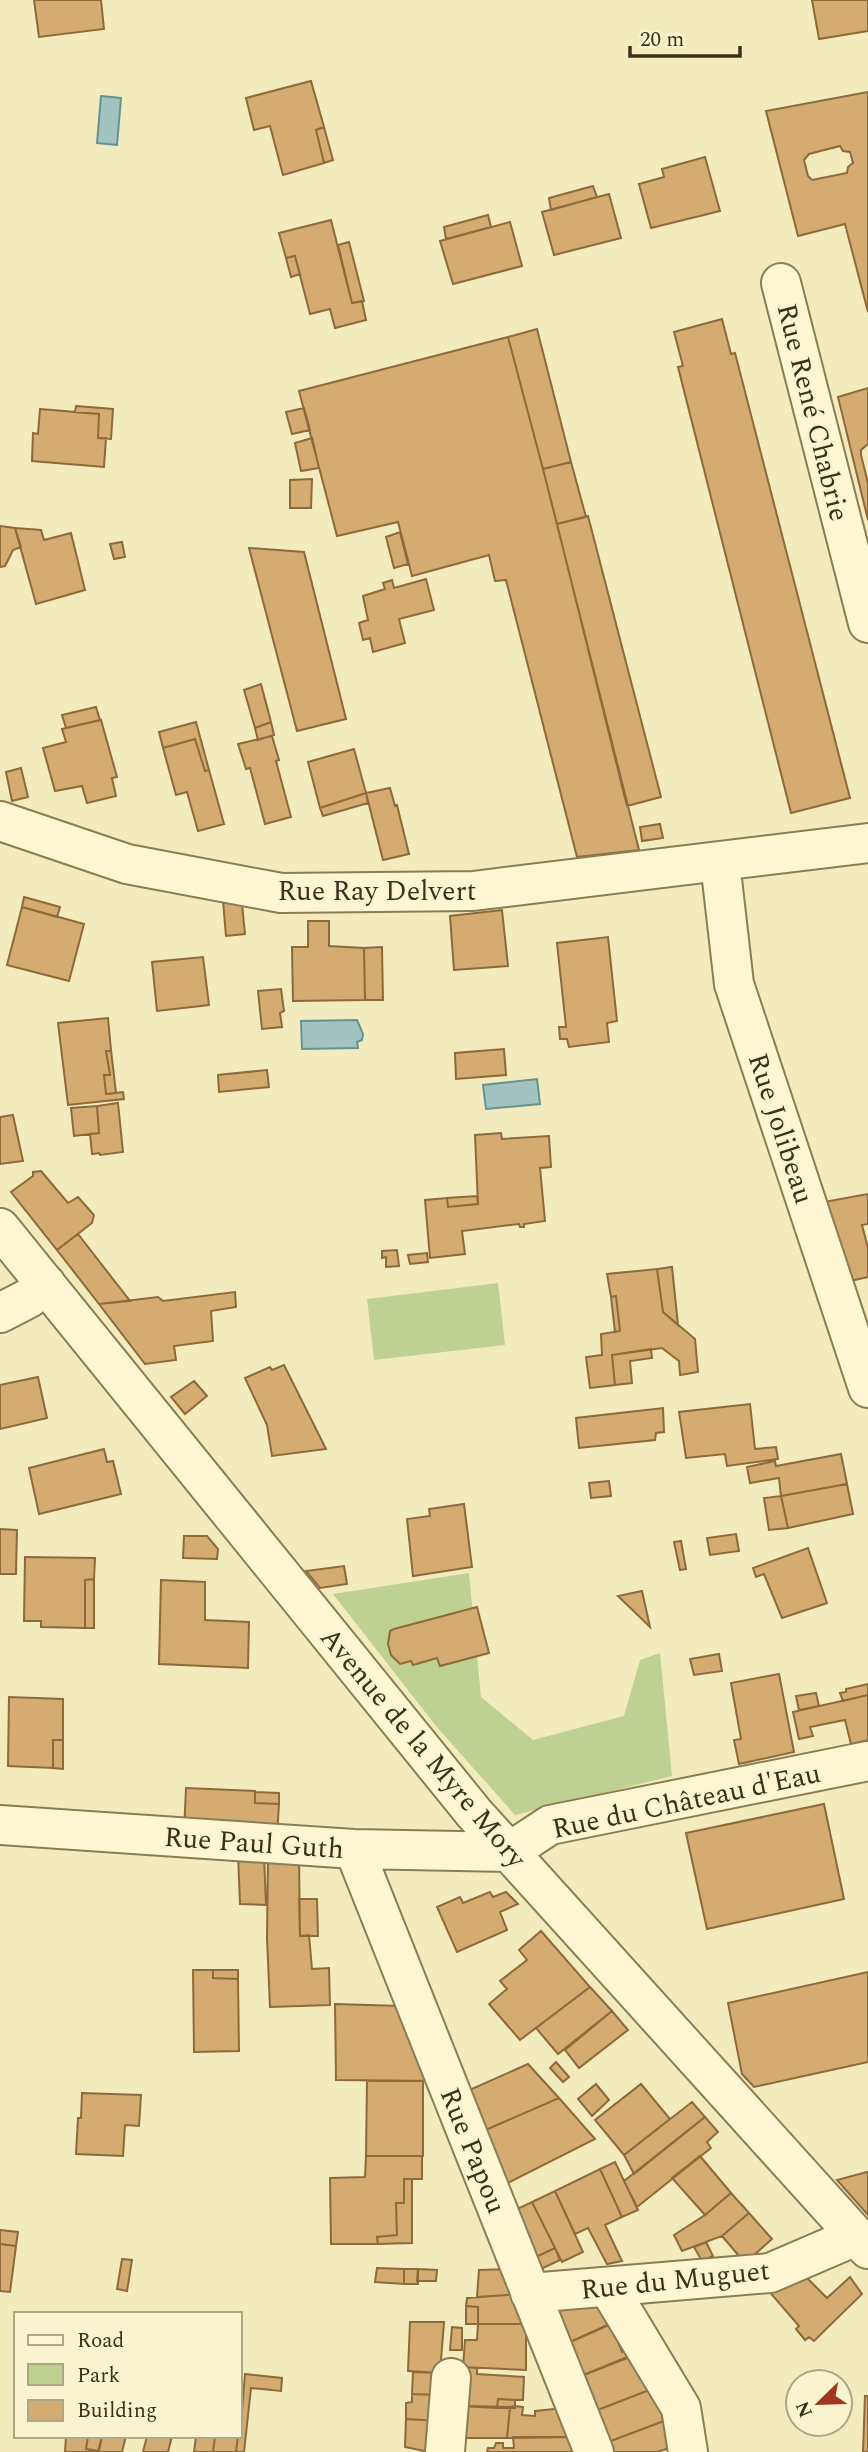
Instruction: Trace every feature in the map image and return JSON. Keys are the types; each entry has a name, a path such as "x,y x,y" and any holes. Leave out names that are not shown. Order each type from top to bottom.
{"street":[{"name":"Rue René Chabrie","path":"781,283 868,623"},
{"name":"Rue Ray Delvert","path":"0,821 127,864 281,893 473,891 868,843"},
{"name":"Rue Jolibeau","path":"720,862 734,984 868,1388"},
{"name":"Avenue de la Myre Mory","path":"0,1227 474,1813 862,2242"},
{"path":"0,1313 46,1284"},
{"name":"Rue du Château d'Eau","path":"509,1852 550,1825 868,1761"},
{"name":"Rue Paul Guth","path":"0,1825 354,1849 509,1852"},
{"name":"Rue Papou","path":"354,1849 594,2452"},
{"name":"Rue du Muguet","path":"530,2293 769,2273 862,2242"},
{"path":"608,2287 681,2408 688,2452"},
{"path":"445,2452 451,2378"}],"green space":[{"path":"498,1283 505,1345 374,1360 367,1299"},
{"path":"469,1573 481,1697 533,1740 624,1716 640,1660 660,1653 672,1776 515,1815 436,1726 333,1594"}],"water":[{"path":"101,96 121,98 117,145 97,143"},
{"path":"357,1020 363,1034 362,1040 357,1042 358,1048 302,1049 301,1021"},
{"path":"537,1079 540,1104 486,1109 483,1085"}],"building":[{"path":"34,0 101,0 104,29 39,37"},
{"path":"812,0 868,0 868,31 819,39"},
{"path":"311,81 324,127 316,130 324,163 283,175 270,126 254,130 246,98"},
{"path":"868,92 868,312 845,224 798,236 766,111","holes":["840,146 843,151 850,152 853,163 848,167 847,173 812,180 808,176 804,160 809,154"]},
{"path":"324,127 333,160 324,163 316,130"},
{"path":"705,157 720,211 651,228 639,184 664,177 662,169"},
{"path":"593,186 597,197 551,210 549,198"},
{"path":"609,194 621,238 554,255 542,212"},
{"path":"488,215 491,227 446,239 444,227"},
{"path":"331,220 352,303 362,301 366,320 335,328 330,309 310,314 295,256 286,258 279,233"},
{"path":"510,222 522,266 453,284 440,241"},
{"path":"349,242 364,301 352,303 338,245"},
{"path":"295,256 300,274 291,277 286,258"},
{"path":"722,319 731,354 735,353 850,798 791,813 678,367 683,366 674,332"},
{"path":"537,329 571,462 543,469 508,337"},
{"path":"508,337 639,850 577,857 506,580 495,581 489,555 412,576 398,522 337,536 299,391"},
{"path":"868,388 868,444 861,450 861,455 868,483 868,520 838,397"},
{"path":"76,406 113,409 111,439 98,438 99,414 75,412"},
{"path":"304,408 310,430 292,434 286,412"},
{"path":"40,409 99,414 98,438 106,438 104,467 32,461 33,433 38,434"},
{"path":"312,438 319,468 301,471 295,443"},
{"path":"571,462 586,517 557,524 543,469"},
{"path":"312,479 311,508 290,508 290,480"},
{"path":"588,516 661,797 627,806 557,524"},
{"path":"0,526 15,528 21,547 13,550 5,566 0,567"},
{"path":"15,528 41,530 44,540 71,533 85,590 36,604"},
{"path":"400,532 408,564 394,568 386,537"},
{"path":"122,542 125,557 114,559 110,544"},
{"path":"249,548 304,552 346,719 297,731"},
{"path":"426,579 434,610 399,619 405,643 373,652 370,638 363,640 359,623 368,620 363,596 385,589 383,583 392,580 394,588"},
{"path":"261,684 271,722 255,728 244,690"},
{"path":"96,707 100,720 66,728 62,715"},
{"path":"101,720 117,777 112,778 116,796 87,803 82,786 55,791 43,748 66,742 62,729"},
{"path":"196,722 209,770 205,771 195,739 163,748 159,732"},
{"path":"271,722 274,735 258,740 255,728"},
{"path":"272,736 291,817 265,824 250,768 246,769 238,744"},
{"path":"195,739 205,771 209,770 224,824 198,831 187,792 176,795 163,748"},
{"path":"354,749 366,793 320,808 308,762"},
{"path":"21,768 28,797 12,801 6,772"},
{"path":"390,788 409,854 383,860 366,793"},
{"path":"366,793 368,803 323,816 320,808"},
{"path":"660,824 663,838 642,841 640,827"},
{"path":"24,897 60,907 57,917 22,907"},
{"path":"223,901 242,904 245,934 226,936"},
{"path":"22,907 84,924 69,981 7,965"},
{"path":"502,910 508,966 454,970 450,916"},
{"path":"308,921 329,921 329,946 364,948 365,1000 293,1001 292,947 308,947"},
{"path":"608,937 617,1021 607,1023 609,1042 569,1047 567,1039 560,1039 559,1027 566,1027 557,943"},
{"path":"382,947 383,1000 365,1000 364,948"},
{"path":"203,957 209,1005 157,1011 152,962"},
{"path":"281,989 284,1011 280,1013 282,1027 262,1029 258,991"},
{"path":"108,1018 111,1050 106,1051 110,1075 104,1075 106,1094 123,1092 124,1099 68,1105 58,1023"},
{"path":"504,1049 506,1075 456,1079 455,1053"},
{"path":"111,1050 116,1093 106,1094 104,1075 110,1075 106,1051"},
{"path":"267,1070 269,1087 219,1092 218,1075"},
{"path":"118,1103 123,1152 92,1154 90,1134 99,1133 97,1106"},
{"path":"97,1106 99,1133 74,1136 71,1108"},
{"path":"13,1115 23,1161 0,1164 0,1117"},
{"path":"501,1133 502,1139 549,1136 551,1167 540,1168 545,1221 524,1224 524,1227 519,1224 462,1231 465,1254 430,1258 425,1200 447,1198 448,1207 478,1204 475,1135"},
{"path":"41,1171 68,1203 78,1197 94,1215 92,1223 57,1250 11,1192 33,1176 33,1172"},
{"path":"868,1194 868,1224 862,1225 868,1248 868,1277 846,1282 824,1202"},
{"path":"477,1196 478,1204 448,1207 447,1198"},
{"path":"78,1234 130,1301 99,1304 57,1250"},
{"path":"397,1250 399,1266 386,1267 386,1257 382,1258 382,1251"},
{"path":"427,1253 428,1262 410,1264 408,1255"},
{"path":"672,1267 678,1325 663,1312 657,1269"},
{"path":"657,1269 663,1312 695,1339 698,1372 680,1375 679,1361 662,1348 612,1355 615,1385 590,1388 586,1357 602,1355 601,1334 620,1331 616,1296 611,1297 607,1274"},
{"path":"235,1292 236,1307 211,1311 213,1341 174,1346 176,1360 145,1364 99,1304 158,1297 163,1301"},
{"path":"616,1296 620,1331 615,1332 611,1297"},
{"path":"651,1349 652,1358 630,1361 632,1383 615,1385 612,1355"},
{"path":"284,1365 326,1449 272,1456 267,1425 245,1378 270,1367 272,1370"},
{"path":"38,1377 47,1418 0,1429 0,1385"},
{"path":"194,1381 207,1396 185,1414 171,1397"},
{"path":"750,1404 755,1449 776,1447 778,1459 727,1466 725,1454 686,1458 679,1412"},
{"path":"663,1408 664,1432 656,1433 655,1440 579,1448 576,1418"},
{"path":"104,1449 107,1462 113,1461 121,1494 39,1514 29,1468"},
{"path":"841,1454 847,1484 781,1496 779,1478 750,1483 747,1467 775,1461 776,1466"},
{"path":"609,1481 611,1496 591,1498 589,1483"},
{"path":"847,1484 853,1514 788,1528 781,1496"},
{"path":"781,1496 788,1528 769,1530 764,1498"},
{"path":"464,1504 472,1567 413,1576 407,1519 430,1516 429,1509"},
{"path":"0,1529 17,1530 16,1574 0,1574"},
{"path":"736,1534 739,1551 710,1555 707,1538"},
{"path":"184,1536 207,1536 218,1549 217,1559 183,1558"},
{"path":"681,1541 686,1569 680,1570 674,1542"},
{"path":"808,1548 827,1603 782,1618 764,1574 756,1577 753,1568"},
{"path":"25,1557 95,1558 94,1579 85,1580 85,1628 41,1627 41,1621 24,1621"},
{"path":"344,1566 347,1584 320,1588 306,1571"},
{"path":"94,1579 94,1628 85,1628 85,1580"},
{"path":"161,1580 205,1582 205,1620 249,1622 248,1668 159,1664"},
{"path":"642,1591 650,1627 618,1596"},
{"path":"477,1607 489,1653 440,1666 437,1658 413,1665 411,1661 400,1664 391,1655 388,1644 390,1631"},
{"path":"719,1654 722,1671 694,1675 690,1659"},
{"path":"779,1674 794,1752 739,1764 734,1740 741,1739 731,1683"},
{"path":"868,1684 868,1695 843,1701 840,1693"},
{"path":"816,1693 819,1706 799,1710 796,1696"},
{"path":"868,1695 868,1740 851,1744 845,1720 810,1727 813,1736 799,1739 793,1712"},
{"path":"9,1697 63,1699 63,1740 53,1740 53,1768 8,1766"},
{"path":"53,1740 63,1740 63,1769 53,1768"},
{"path":"186,1788 255,1791 255,1803 279,1804 277,1836 184,1832"},
{"path":"255,1792 279,1793 279,1804 255,1803"},
{"path":"824,1804 844,1899 707,1929 686,1833"},
{"path":"238,1854 264,1855 266,1905 240,1904"},
{"path":"268,1855 299,1856 300,1936 309,1935 312,1969 329,1968 330,2005 270,2007"},
{"path":"490,1892 493,1897 506,1892 518,1904 500,1912 507,1930 457,1952 437,1907 460,1897 463,1903"},
{"path":"299,1899 317,1899 318,1936 300,1936"},
{"path":"541,1931 590,1987 520,2040 489,2004 507,1989 500,1981 527,1960 519,1950"},
{"path":"193,1970 213,1970 213,1978 238,1979 239,2051 194,2052"},
{"path":"213,1970 238,1970 238,1979 213,1978"},
{"path":"868,1972 868,2062 754,2087 742,2074 728,2003"},
{"path":"590,1987 612,2011 558,2054 536,2028"},
{"path":"335,2004 401,2006 432,2081 336,2080"},
{"path":"612,2011 628,2030 579,2068 565,2050"},
{"path":"556,2062 569,2077 563,2082 550,2068"},
{"path":"528,2064 559,2098 481,2132 465,2092"},
{"path":"367,2081 423,2081 423,2156 366,2156"},
{"path":"596,2084 609,2100 592,2116 578,2099"},
{"path":"641,2084 670,2119 624,2155 595,2120"},
{"path":"82,2093 141,2095 139,2126 125,2125 123,2156 76,2154"},
{"path":"559,2098 595,2139 504,2185 481,2132"},
{"path":"692,2102 705,2117 634,2174 624,2155"},
{"path":"705,2117 718,2132 707,2142 711,2148 637,2207 624,2181"},
{"path":"366,2156 422,2156 422,2179 404,2179 404,2203 396,2203 397,2235 377,2237 378,2244 331,2244 330,2178 365,2177"},
{"path":"700,2156 731,2193 705,2215 672,2178"},
{"path":"615,2162 638,2210 622,2217 600,2169"},
{"path":"600,2169 622,2217 605,2225 622,2261 607,2264 588,2228 575,2234 555,2191"},
{"path":"868,2172 868,2215 837,2180"},
{"path":"404,2179 412,2179 412,2243 378,2244 377,2237 397,2235 396,2203 404,2203"},
{"path":"555,2191 583,2252 562,2262 532,2202"},
{"path":"731,2193 749,2213 722,2236 682,2251 674,2235 705,2215"},
{"path":"532,2202 555,2248 534,2258 515,2210"},
{"path":"749,2213 772,2239 745,2263 722,2236"},
{"path":"0,2230 18,2232 16,2246 0,2244"},
{"path":"706,2242 713,2256 702,2261 694,2247"},
{"path":"0,2244 16,2246 10,2292 0,2291"},
{"path":"555,2248 560,2260 539,2270 534,2258"},
{"path":"122,2259 132,2260 127,2291 117,2289"},
{"path":"377,2268 404,2269 404,2284 375,2282"},
{"path":"404,2269 418,2269 418,2284 404,2284"},
{"path":"418,2269 437,2270 436,2281 417,2281"},
{"path":"510,2269 520,2294 477,2297 479,2270"},
{"path":"801,2272 827,2298 850,2277 862,2294 814,2341 809,2337 805,2340 796,2329 799,2326 761,2282"},
{"path":"520,2294 531,2324 478,2324 478,2307 466,2306 467,2298"},
{"path":"596,2294 614,2322 568,2343 551,2300"},
{"path":"466,2306 478,2307 478,2324 466,2324"},
{"path":"410,2322 444,2322 440,2373 408,2371"},
{"path":"478,2324 526,2324 526,2370 463,2367 465,2340 477,2340"},
{"path":"611,2324 622,2352 627,2349 630,2356 581,2376 568,2343"},
{"path":"452,2327 462,2328 462,2350 450,2350"},
{"path":"635,2355 657,2387 595,2411 581,2376"},
{"path":"463,2367 477,2368 477,2374 524,2377 523,2400 498,2399 497,2408 460,2406"},
{"path":"413,2372 440,2373 439,2395 412,2394"},
{"path":"245,2374 282,2378 281,2391 251,2388 244,2452 236,2452 238,2438 242,2438"},
{"path":"657,2387 672,2418 608,2442 595,2411"},
{"path":"412,2394 439,2395 438,2421 406,2419 406,2403 412,2402"},
{"path":"865,2396 868,2396 868,2452 863,2452"},
{"path":"498,2399 515,2400 515,2408 497,2408"},
{"path":"465,2406 510,2407 507,2438 463,2438"},
{"path":"510,2407 523,2407 522,2415 535,2416 535,2411 564,2408 576,2437 507,2438"},
{"path":"672,2418 679,2445 657,2452 612,2452 608,2442"},
{"path":"406,2419 438,2421 429,2452 405,2447"},
{"path":"513,2437 576,2437 582,2452 487,2452 488,2448 494,2448 496,2443 503,2443 503,2448 514,2448"},
{"path":"66,2438 88,2438 86,2449 98,2452 65,2452"},
{"path":"88,2438 102,2438 99,2451 86,2449"},
{"path":"102,2438 126,2438 122,2452 98,2452"},
{"path":"146,2438 172,2438 168,2452 143,2452"},
{"path":"196,2438 215,2438 213,2452 194,2452"},
{"path":"215,2438 238,2438 236,2452 213,2452"}]}
